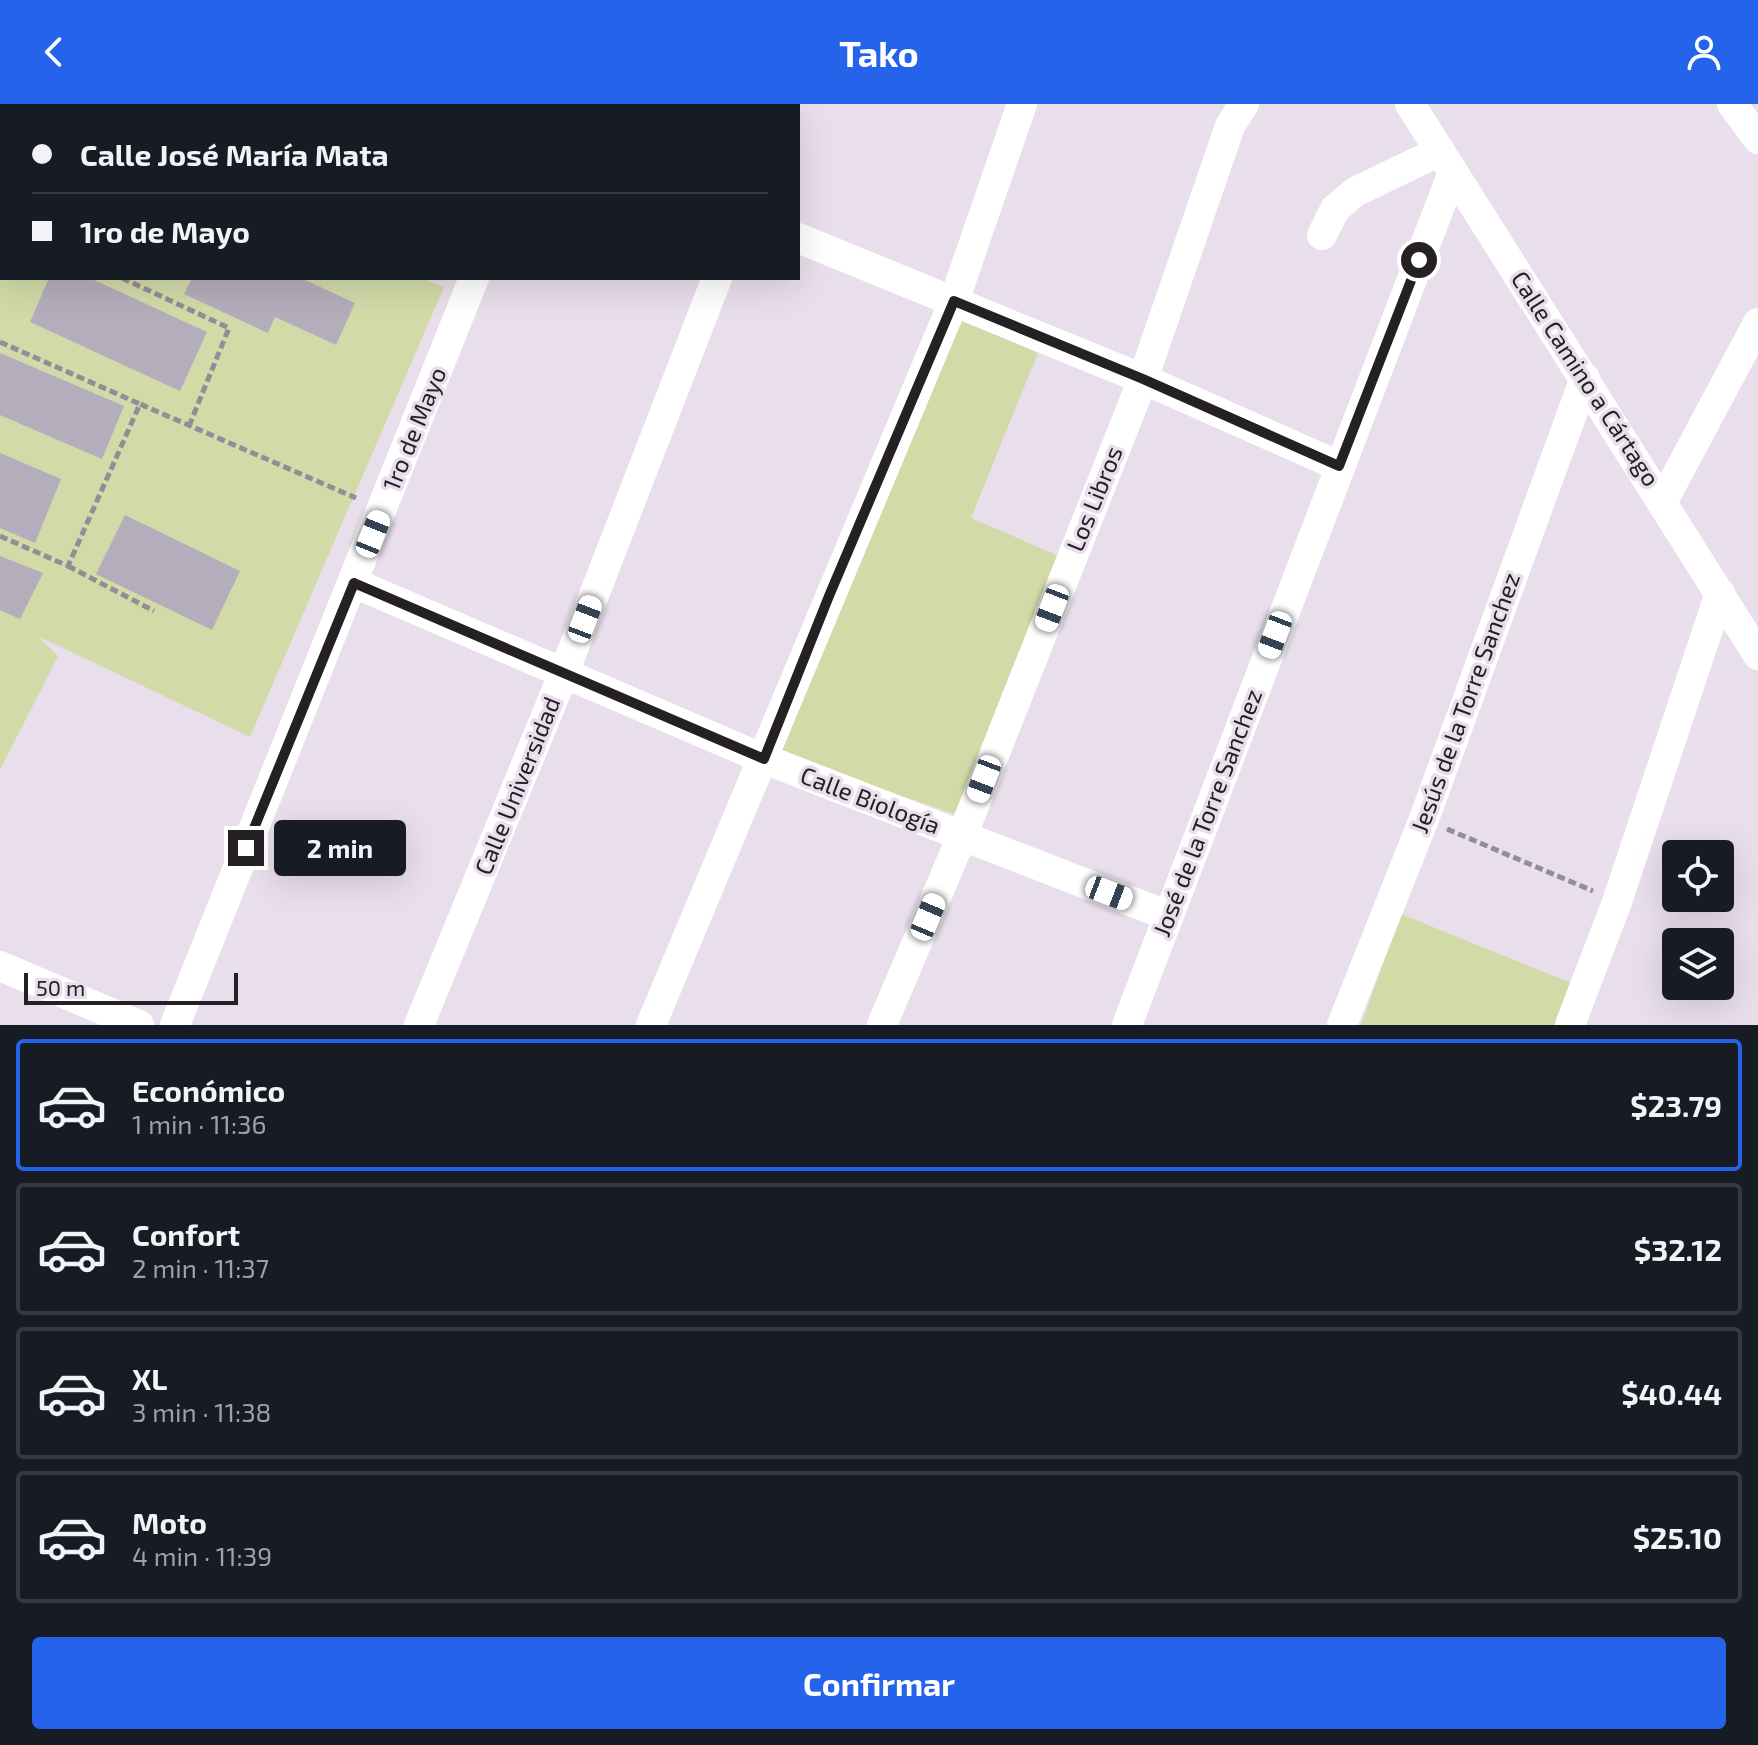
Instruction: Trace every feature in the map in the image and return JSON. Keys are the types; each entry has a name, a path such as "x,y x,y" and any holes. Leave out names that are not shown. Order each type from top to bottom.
{"street":[{"path":"651,1025 954,301 1022,104"},
{"name":"Los Libros","path":"882,1025 962,836 1143,379 1230,126 1244,104"},
{"name":"Calle Camino a Cártago","path":"1410,104 1758,655"},
{"path":"1732,104 1758,139"},
{"path":"1322,235 1335,209 1355,192 1447,162"},
{"name":"José de la Torre Sanchez","path":"1127,1025 1339,466 1447,162"},
{"path":"800,239 1143,379 1339,466"},
{"name":"1ro de Mayo","path":"175,1025 473,280"},
{"name":"Calle Universidad","path":"419,1025 563,675 716,280"},
{"path":"1663,501 1758,323"},
{"name":"Jesús de la Torre Sanchez","path":"1342,1025 1424,819 1585,378"},
{"name":"Calle Biología","path":"354,583 764,759 1169,916"},
{"path":"1570,1025 1617,902 1720,593"},
{"path":"0,966 139,1025"}],"path":[{"path":"126,280 229,328 189,426"},
{"path":"0,342 383,510"},
{"path":"68,566 140,404"},
{"path":"0,536 68,566 154,611"},
{"path":"1424,819 1617,902"}],"green space":[{"path":"0,280 427,280 444,287 250,737 38,636 58,656 0,770"},
{"path":"962,320 1038,353 971,518 1059,556 958,815 776,753"},
{"path":"1401,914 1576,985 1560,1025 1361,1025"}],"building":[{"path":"48,280 94,280 207,332 180,391 30,322"},
{"path":"191,280 305,280 355,303 336,345 275,317 268,333 184,294"},
{"path":"0,353 124,406 102,459 0,415"},
{"path":"0,453 61,479 35,543 0,528"},
{"path":"125,515 240,571 212,630 96,574"},
{"path":"0,556 43,573 20,619 0,610"}],"route":[{"path":"246,848 354,583 764,759 829,596 954,301 1143,379 1339,466 1419,260"}]}
